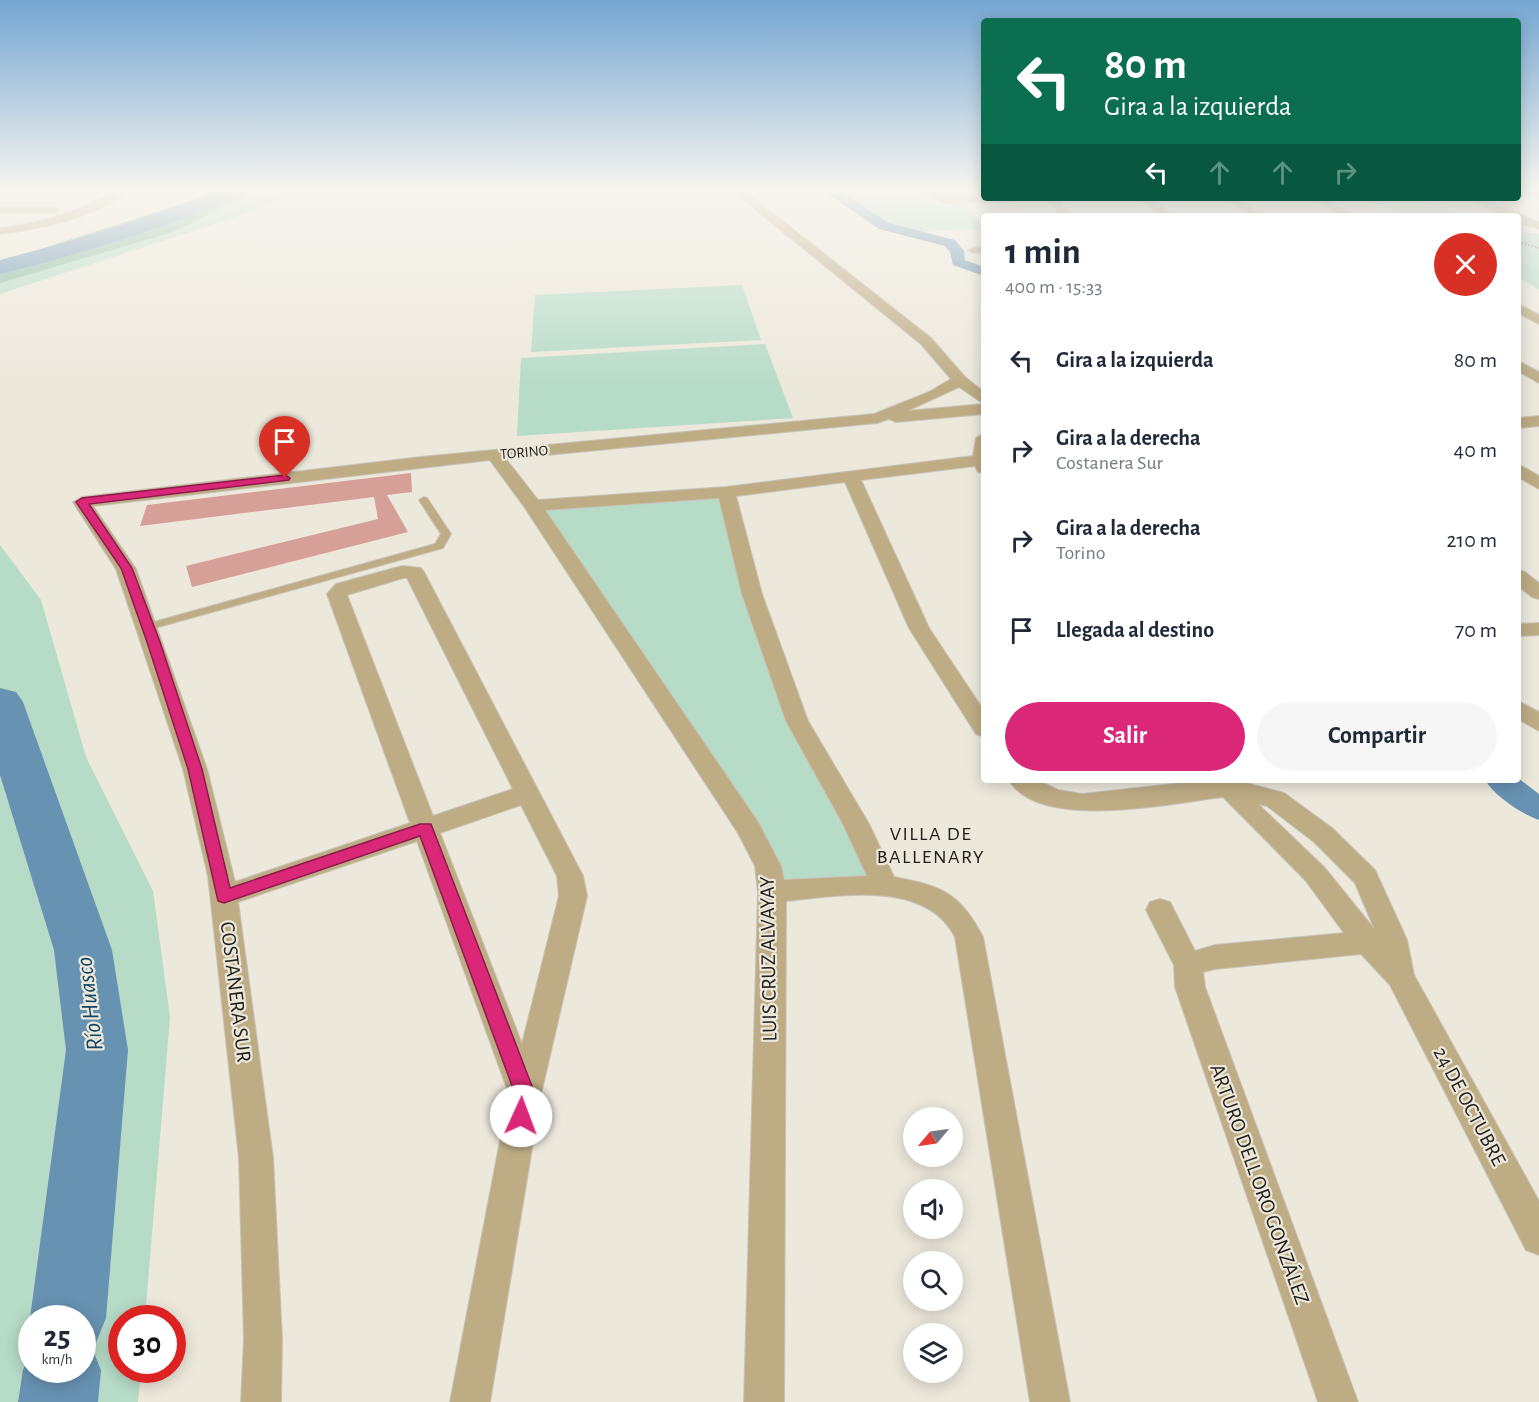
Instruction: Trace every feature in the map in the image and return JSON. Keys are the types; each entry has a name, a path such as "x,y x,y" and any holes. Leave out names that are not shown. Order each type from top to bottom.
{"street":[{"path":"817,254 926,341 960,380 981,398"},
{"path":"1521,310 1539,320"},
{"path":"1521,367 1539,380"},
{"name":"TORINO","path":"82,502 495,455 877,418 934,395 960,380"},
{"path":"877,418 981,409"},
{"path":"1521,423 1539,421"},
{"name":"LUIS CRUZ ALVAYAY","path":"495,455 533,506 749,829 768,866 772,892 764,1402"},
{"path":"533,506 726,492 981,464"},
{"path":"1521,471 1539,484"},
{"path":"851,477 919,628 981,724"},
{"path":"726,492 752,594 797,721 856,824 885,886"},
{"name":"COSTANERA SUR","path":"82,502 126,568 195,769 224,896 256,1158 263,1339 261,1402"},
{"path":"470,1402 525,1094 573,896 570,876 414,572 402,572 344,588 337,594 525,1094"},
{"path":"1521,578 1539,593"},
{"path":"1521,630 1539,629"},
{"path":"1521,710 1539,723"},
{"path":"1025,783 1034,791 1059,801 1082,803 1225,784"},
{"name":"24 DE OCTUBRE","path":"1225,784 1380,941 1401,976 1539,1237"},
{"name":"24 DE OCTUBRE","path":"1225,784 1275,799 1323,835 1366,877 1380,941"},
{"path":"224,896 528,793"},
{"path":"772,892 885,886 924,893 956,913 969,937 1050,1402"},
{"name":"ARTURO DELL ORO GONZÁLEZ","path":"1160,910 1188,965 1190,987 1338,1402"},
{"path":"1188,965 1215,957 1380,941"}],"lane":[{"path":"147,627 440,546 446,534 424,500"}],"green space":[{"path":"24,254 97,254 0,283 0,262"},
{"path":"53,254 121,254 0,294 0,272"},
{"path":"1521,254 1539,254 1539,290 1521,279"},
{"path":"742,285 761,340 531,352 535,295"},
{"path":"765,344 793,418 517,436 521,358"},
{"path":"724,494 749,592 878,883 777,889 536,507"},
{"path":"0,545 41,600 86,757 153,891 170,1017 146,1305 108,1305 108,1383 140,1383 138,1402 0,1402"}],"building":[{"path":"411,473 412,492 387,495 408,532 192,587 186,566 378,519 374,497 140,526 147,505"}],"waterway":[{"name":"Río Huasco","path":"0,267 47,254"},
{"path":"957,254 958,262 981,271"},
{"name":"Río Huasco","path":"0,702 83,950 97,1050 69,1305"},
{"path":"1504,783 1539,809"},
{"name":"Río Huasco","path":"58,1402 60,1383"}],"district":[{"name":"VILLA DE BALLENARY","path":"931,844"}],"route":[{"path":"285,478 82,502 126,568 153,642 195,769 224,896 425,828 525,1094 521,1116"}]}
